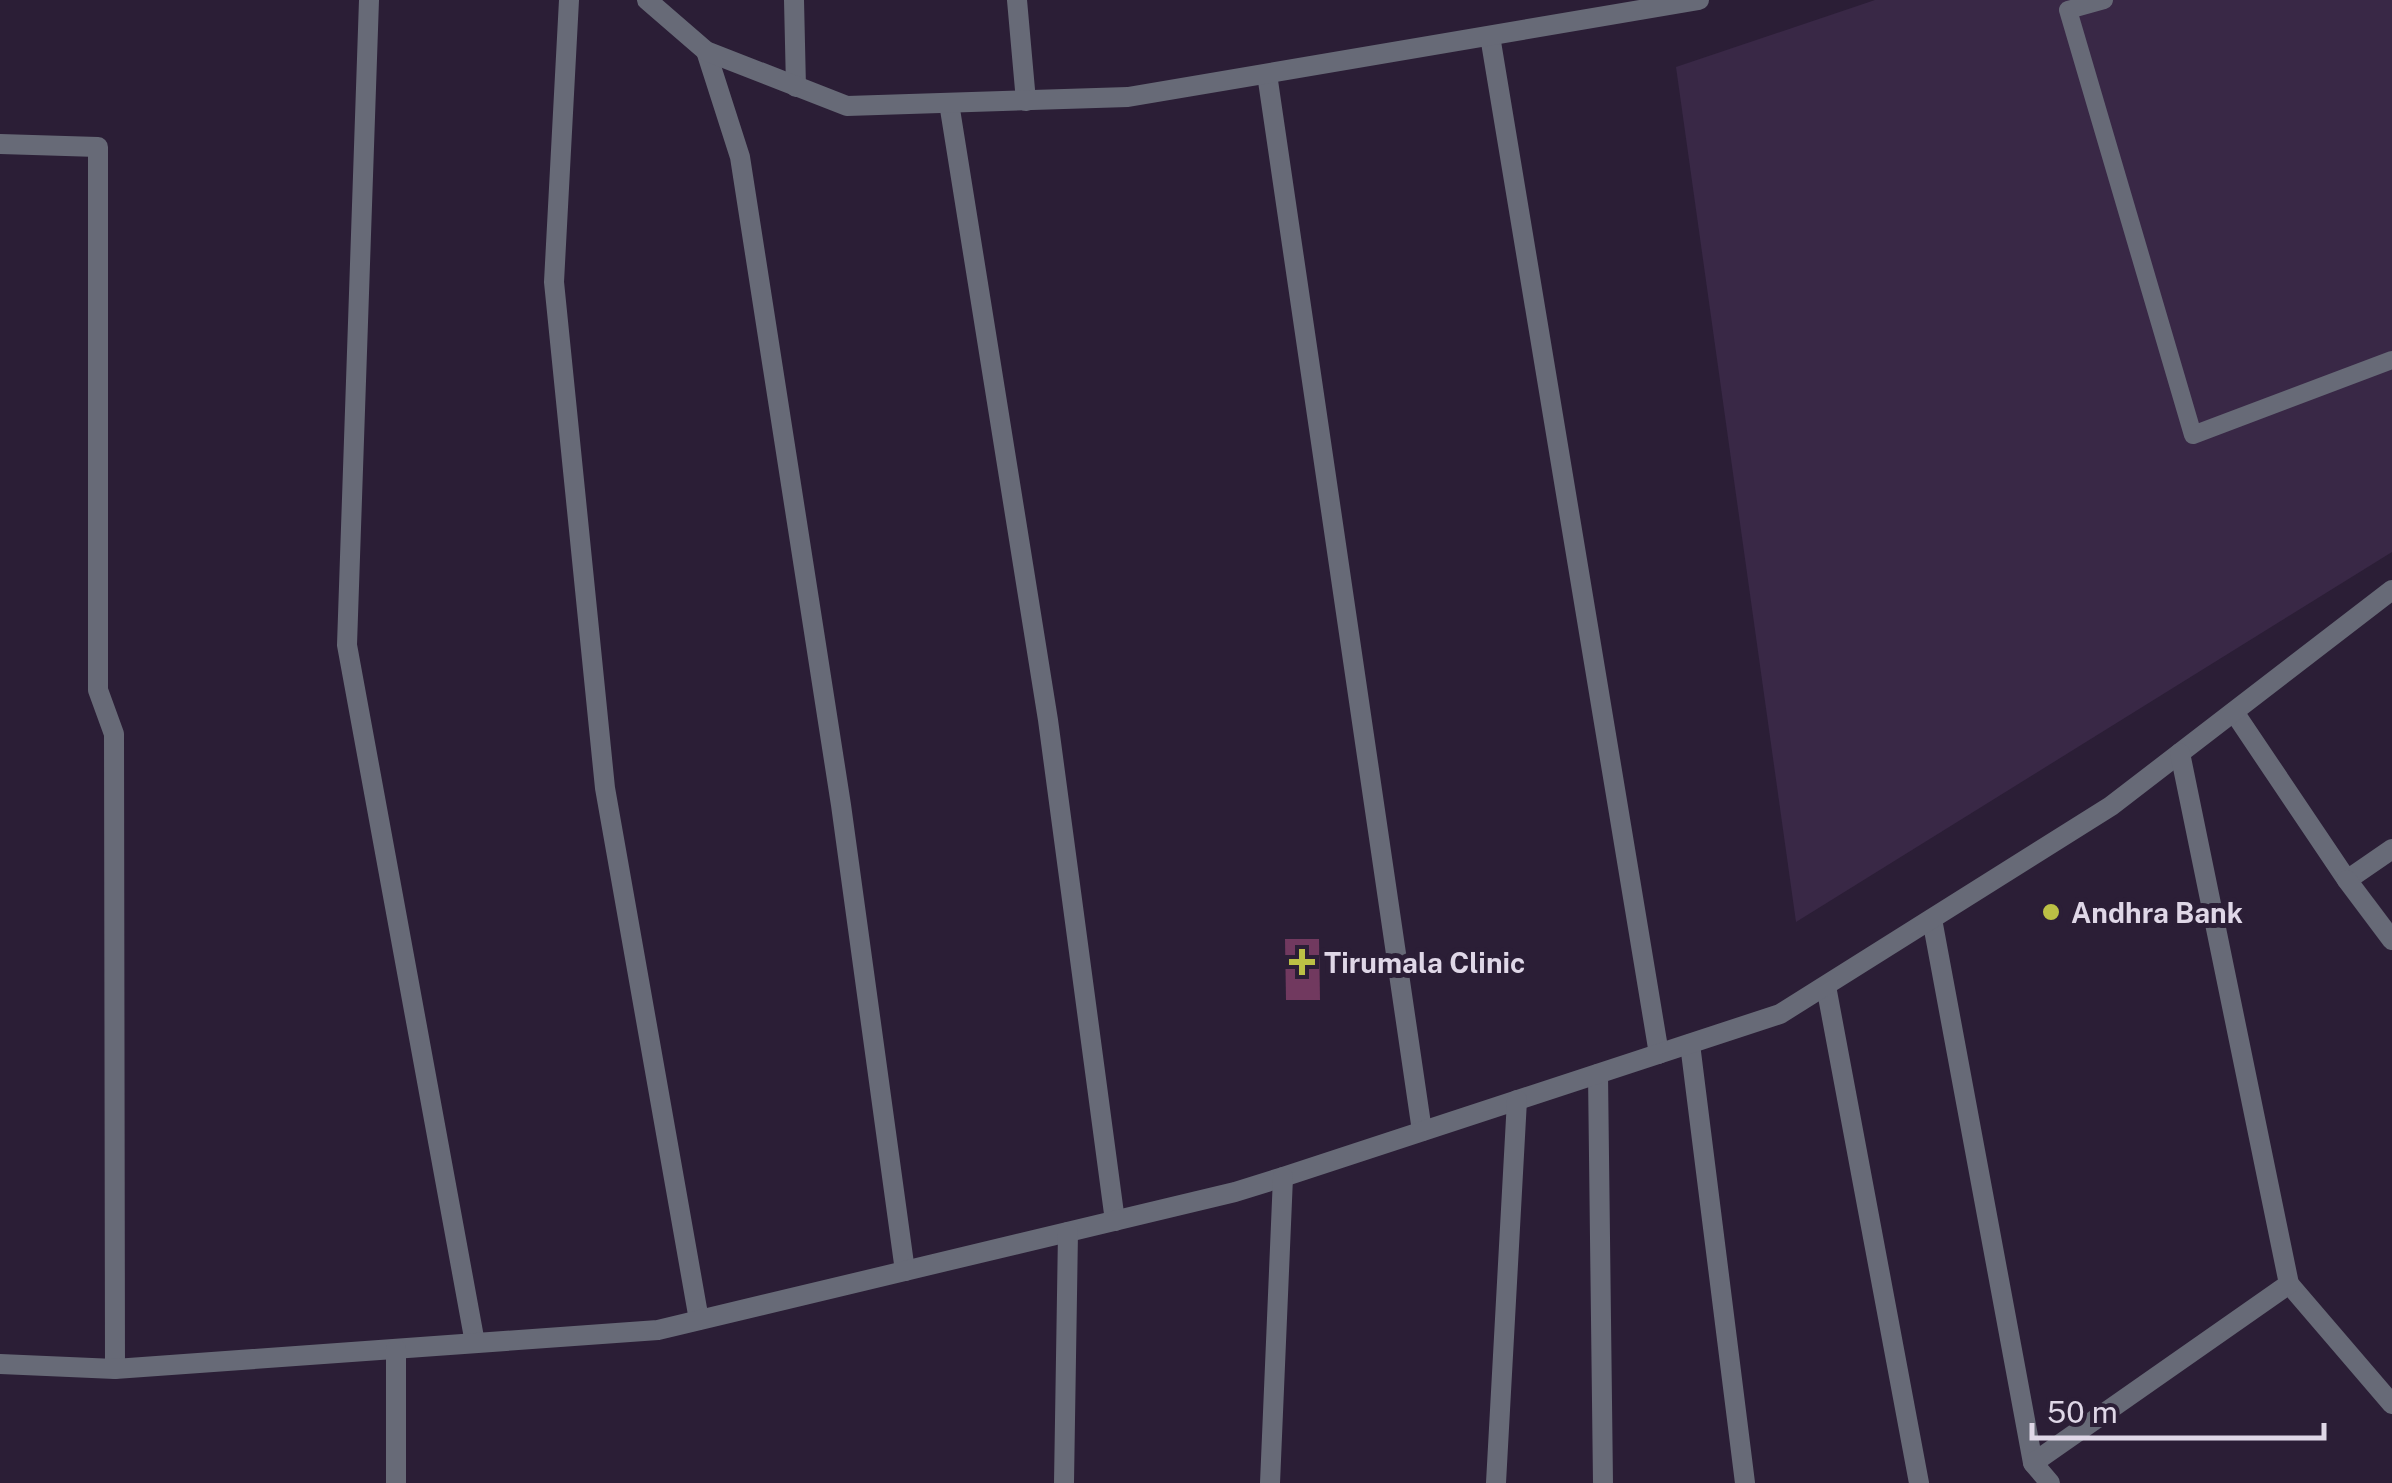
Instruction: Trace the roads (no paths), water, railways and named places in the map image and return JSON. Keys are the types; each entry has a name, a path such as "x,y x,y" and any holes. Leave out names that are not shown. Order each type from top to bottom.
{"street":[{"path":"369,0 347,645 475,1343"},
{"path":"568,0 554,282 605,788 700,1320"},
{"path":"647,0 706,51 847,106 1128,97 1490,36 1646,5 1699,0"},
{"path":"794,0 796,87"},
{"path":"1017,0 1026,101"},
{"path":"1490,36 1658,1054"},
{"path":"706,51 740,157 841,806 905,1271"},
{"path":"1267,74 1422,1132"},
{"path":"950,103 1048,720 1114,1221"},
{"path":"0,144 98,147 98,690 114,734 115,1369"},
{"path":"0,1364 115,1369 658,1330 1114,1221 1284,1176 1422,1132 1780,1014 2110,806 2392,590"},
{"path":"2234,712 2392,940"},
{"path":"2180,753 2289,1284 2392,1404"},
{"path":"2347,880 2392,849"},
{"path":"1932,919 2033,1463 2050,1483"},
{"path":"1826,986 1919,1483"},
{"path":"1690,1044 1745,1483"},
{"path":"1598,1074 1603,1483"},
{"path":"1496,1483 1517,1100"},
{"path":"1270,1483 1284,1176"},
{"path":"1064,1483 1068,1232"},
{"path":"2033,1463 2289,1284"},
{"path":"396,1348 396,1483"}],"lane":[{"path":"2104,0 2068,10 2194,435 2392,360"}],"place":[{"name":"Andhra Bank","path":"2051,912"},
{"name":"Tirumala Clinic","path":"1302,962"}]}
